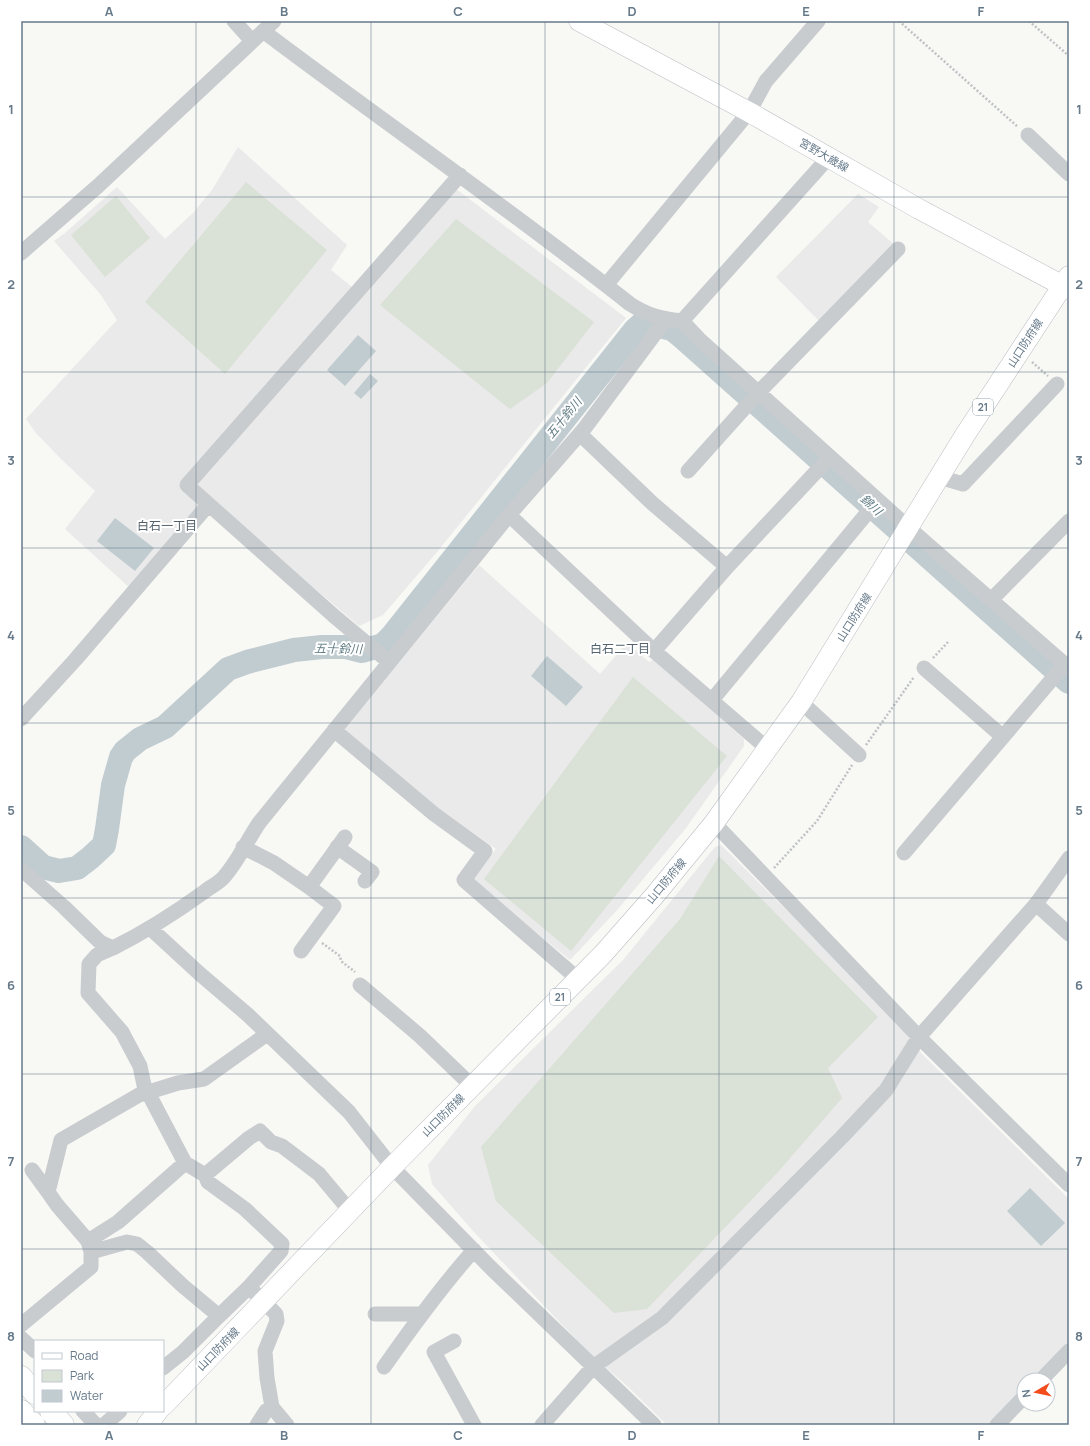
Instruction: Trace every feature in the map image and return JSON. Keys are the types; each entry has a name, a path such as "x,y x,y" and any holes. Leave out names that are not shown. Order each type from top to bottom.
{"highway":[{"path":"21,1377 34,1392"},
{"path":"21,1411 34,1425"},
{"path":"52,1412 64,1425"}],"main road":[{"name":"宮野大歳線","path":"579,21 749,112 919,208 1067,283"},
{"name":"山口防府線","path":"164,1405 392,1166 603,954 655,895 714,823 801,702 965,435 1067,283"},
{"path":"147,1425 157,1412"}],"street":[{"path":"234,21 263,31 334,85 460,175 630,304 645,314 666,319 682,320 699,339 878,500 905,534 991,600 1067,666 1003,737 904,853"},
{"path":"606,285 749,112 766,81 818,21"},
{"path":"21,253 98,186 263,31"},
{"path":"1028,135 1069,174"},
{"path":"682,320 829,157"},
{"path":"386,659 360,639 187,485 460,175"},
{"path":"688,471 758,393 898,249"},
{"path":"164,1367 183,1352 249,1288 281,1252 282,1244 245,1209 208,1182 205,1175 185,1163 147,1093 140,1066 122,1032 88,993 90,964 97,955 150,928 189,904 223,879 240,856 243,848 259,823 334,730 386,659 580,434 666,319"},
{"path":"939,477 963,484 1057,384"},
{"path":"580,434 652,503 727,567"},
{"path":"654,650 727,567 830,457"},
{"path":"712,700 878,500"},
{"path":"21,719 80,654 208,505"},
{"path":"509,515 654,650 768,749"},
{"path":"991,600 1069,521"},
{"path":"924,668 1003,737"},
{"path":"801,702 859,755"},
{"path":"334,730 434,814 485,851 464,880 578,979"},
{"path":"714,823 919,1037 1069,1185"},
{"path":"309,887 341,842 372,872 365,880"},
{"path":"243,848 274,863 334,906 301,951"},
{"path":"542,1425 593,1368 662,1318 826,1153 886,1090 919,1037 1036,904 1069,858"},
{"path":"21,869 100,942 113,948"},
{"path":"1036,904 1069,934"},
{"path":"150,928 200,974 248,1015 349,1112 392,1166 593,1368 654,1425"},
{"path":"360,985 420,1036 472,1086"},
{"path":"48,1192 61,1140 139,1095 178,1083 204,1078 267,1034"},
{"path":"205,1175 249,1138 260,1131 271,1142 282,1146 318,1174 350,1211"},
{"path":"90,1247 185,1163"},
{"path":"21,1325 91,1267 90,1247 32,1170"},
{"path":"90,1247 108,1249 118,1244 127,1242 136,1244 219,1316"},
{"path":"384,1367 421,1314 452,1274 474,1250"},
{"path":"249,1288 276,1314 277,1321 265,1351 267,1378 272,1406 287,1425"},
{"path":"375,1314 421,1314"},
{"path":"21,1338 34,1350"},
{"path":"454,1341 434,1352 474,1425"},
{"path":"1049,1372 1069,1351"},
{"path":"258,1425 266,1411 272,1406"},
{"path":"1001,1423 1016,1406"},
{"path":"85,1412 96,1425"},
{"path":"104,1425 119,1412"}],"path":[{"path":"899,21 1028,135"},
{"path":"1029,21 1069,56"},
{"path":"1020,352 1057,384"},
{"path":"312,936 340,956 341,961 364,980 360,985"}],"shaded area":[{"path":"238,147 347,245 331,270 352,287 179,484 201,509 131,589 65,529 95,491 36,433 26,419 117,320 101,295 54,241 117,187 165,239 193,213 212,190"},
{"path":"456,189 626,318 437,552 383,615 359,626 197,489 196,482"},
{"path":"858,194 879,207 868,222 896,246 820,322 776,277"},
{"path":"479,565 600,674 627,643 649,662 653,660 744,739 744,746 686,828 618,909 570,960 471,880 496,849 443,812 342,732"},
{"path":"721,845 904,1027 905,1033 922,1054 1069,1199 1069,1345 1042,1372 1016,1372 1016,1398 988,1425 667,1425 626,1385 589,1353 473,1231 432,1184 428,1165 476,1105 623,960 715,847"}],"green space":[{"path":"246,182 327,250 225,374 145,302"},
{"path":"116,196 150,238 105,277 71,235"},
{"path":"456,219 594,322 547,383 510,409 380,305"},
{"path":"633,677 727,756 571,951 484,879"},
{"path":"719,856 878,1017 828,1068 842,1098 778,1172 647,1309 614,1313 496,1201 481,1147 680,919"}],"water":[{"path":"358,335 376,351 345,386 327,370"},
{"path":"370,374 378,381 361,399 354,393"},
{"path":"115,518 154,548 135,571 97,541"},
{"path":"547,656 583,687 566,706 531,676"},
{"path":"1030,1188 1065,1223 1041,1246 1007,1211"}],"waterway":[{"name":"五十鈴川","path":"21,847 43,867 59,871 77,868 90,858 104,845 113,785 121,757 125,751 140,739 165,727 228,669 247,662 294,650 322,647 346,647 362,651 383,645 392,636 635,330 644,322 672,329 681,336 1069,682"}],"district":[{"name":"白石一丁目","path":"167,526"},
{"name":"白石二丁目","path":"620,649"}],"water label":[{"name":"錦川","path":"871,505"}]}
